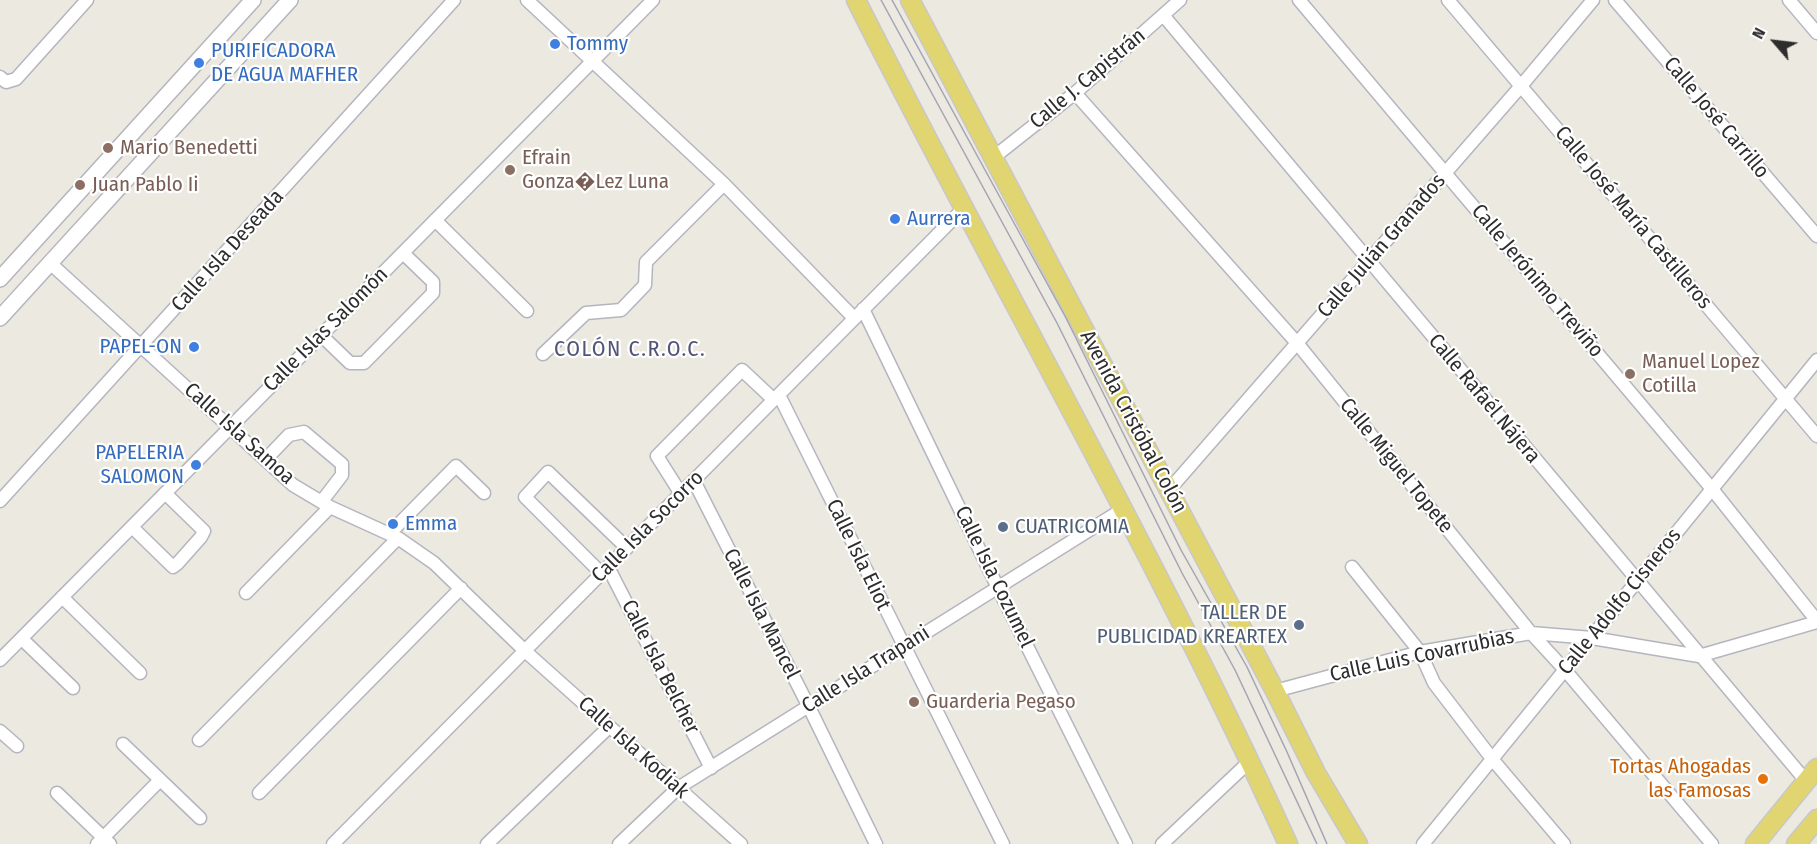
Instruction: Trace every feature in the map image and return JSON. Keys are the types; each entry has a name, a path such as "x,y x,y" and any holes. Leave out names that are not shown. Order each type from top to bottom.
{"main road":[{"path":"856,0 963,209 1123,509 1250,761 1288,844"},
{"name":"Avenida Cristóbal Colón","path":"911,1 1316,773 1358,844"},
{"path":"1316,773 1344,844"},
{"path":"1755,844 1811,774"},
{"path":"1796,844 1817,819"},
{"path":"1809,844 1817,834"}],"street":[{"path":"3,79 16,79 87,0"},
{"path":"0,279 253,0"},
{"path":"0,318 290,0"},
{"name":"Calle Isla Deseada","path":"0,501 454,0"},
{"name":"Calle Isla Cozumel","path":"527,0 859,314 1126,844"},
{"name":"Calle Islas Salomón","path":"0,660 653,0"},
{"name":"Calle J. Capistrán","path":"994,157 1075,93 1180,0"},
{"name":"Calle Jerónimo Treviño","path":"1299,0 1712,489 1817,622"},
{"name":"Calle José María Castilleros","path":"1448,0 1817,436"},
{"name":"Calle Julián Granados","path":"1168,490 1521,86 1593,0"},
{"name":"Calle José Carrillo","path":"1615,0 1817,236"},
{"path":"1789,0 1817,33"},
{"name":"Calle Rafaél Nájera","path":"1163,15 1699,656 1811,774"},
{"name":"Calle Miguel Topete","path":"1075,93 1297,343 1531,633 1712,844"},
{"path":"543,354 585,313 621,310 645,285 646,262 724,184"},
{"name":"Calle Isla Socorro","path":"335,843 963,209"},
{"path":"435,220 527,311"},
{"path":"321,336 350,363 364,363 433,293 433,282 403,253"},
{"name":"Calle Isla Samoa","path":"50,263 293,485 326,504 393,536 434,562 525,651"},
{"name":"Calle Adolfo Cisneros","path":"1422,844 1493,760 1817,360"},
{"path":"681,494 657,456 742,370 777,397"},
{"name":"Calle Isla Eliot","path":"777,397 1002,844"},
{"path":"246,593 326,504 342,475 342,464 304,432 289,435 266,459"},
{"path":"199,740 393,536 456,466 484,493"},
{"name":"Calle Isla Belcher","path":"627,548 548,472 525,497 605,570 711,768"},
{"name":"Calle Isla Mancel","path":"694,481 876,844"},
{"path":"132,527 173,567 177,564 204,531 165,493"},
{"name":"Calle Isla Trapani","path":"619,844 678,788 1123,509"},
{"path":"1352,567 1420,652 1434,683 1493,760 1564,844"},
{"path":"259,793 461,588"},
{"path":"62,597 140,673"},
{"name":"Calle Luis Covarrubias","path":"1275,691 1420,652 1531,633 1592,638 1699,656 1817,622"},
{"path":"22,639 73,688"},
{"name":"Calle Isla Kodiak","path":"525,651 741,844"},
{"path":"487,844 609,727"},
{"path":"0,731 16,746"},
{"path":"123,744 200,818"},
{"path":"1162,844 1250,761"},
{"path":"57,793 103,842 160,780"}],"tram line":[{"path":"881,0 1057,323 1182,573 1235,670 1317,844"},
{"path":"892,0 1066,318 1181,550 1247,667 1327,844"}],"place":[{"name":"Tommy","path":"555,44"},
{"name":"PURIFICADORA DE AGUA MAFHER","path":"199,63"},
{"name":"Mario Benedetti","path":"108,148"},
{"name":"Efrain Gonza�Lez Luna","path":"510,170"},
{"name":"Juan Pablo Ii","path":"80,185"},
{"name":"Aurrera","path":"895,219"},
{"name":"PAPEL-ON","path":"194,347"},
{"name":"Manuel Lopez Cotilla","path":"1630,374"},
{"name":"PAPELERIA SALOMON","path":"196,465"},
{"name":"Emma","path":"393,524"},
{"name":"CUATRICOMIA","path":"1003,527"},
{"name":"TALLER DE PUBLICIDAD KREARTEX","path":"1299,625"},
{"name":"Guarderia Pegaso","path":"914,702"},
{"name":"Tortas Ahogadas las Famosas","path":"1763,779"}],"district":[{"name":"COLÓN C.R.O.C.","path":"630,350"}]}
